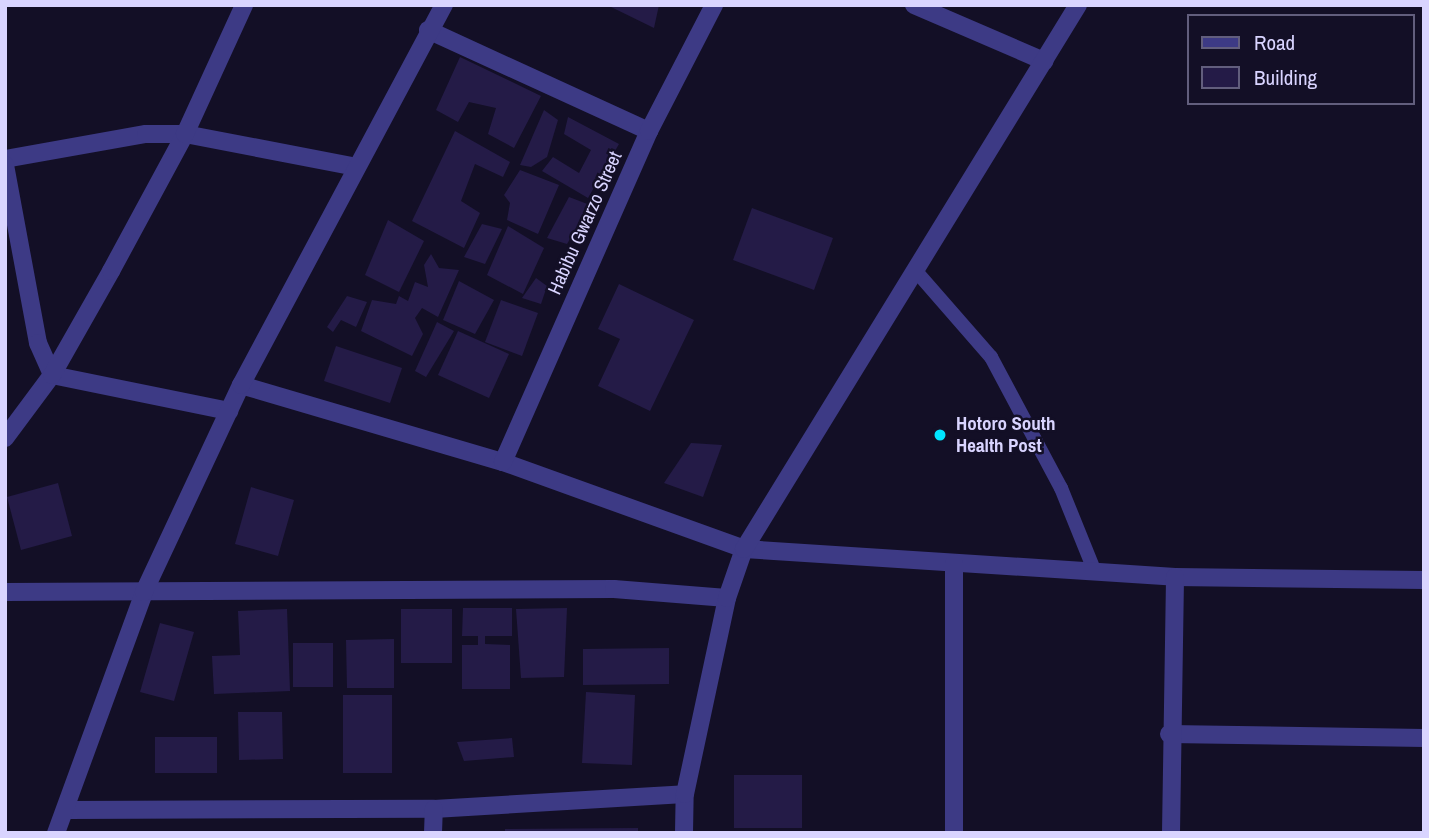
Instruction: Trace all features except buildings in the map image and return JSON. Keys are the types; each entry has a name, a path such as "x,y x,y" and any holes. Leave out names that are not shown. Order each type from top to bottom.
{"street":[{"path":"5,438 52,375 185,134 244,5"},
{"path":"56,833 68,810 144,592 241,385 428,30 444,5"},
{"name":"Habibu Gwarzo Street","path":"503,462 649,131 715,5"},
{"path":"914,5 1044,61"},
{"path":"684,833 685,794 727,598 744,549 1078,5"},
{"path":"428,30 649,131"},
{"path":"5,159 146,134 185,134 356,167"},
{"path":"5,165 38,343 52,375"},
{"path":"52,375 229,411"},
{"path":"241,385 503,462 744,549 1175,577 1424,580"},
{"path":"954,563 954,833"},
{"path":"1171,833 1169,734 1175,577"},
{"path":"5,592 614,589 727,598"},
{"path":"1169,734 1424,738"},
{"path":"68,810 434,809 685,794"},
{"path":"433,833 434,809"}],"lane":[{"path":"915,270 991,357 1061,488 1095,572"}],"place":[{"name":"Hotoro South Health Post","path":"940,435"}]}
